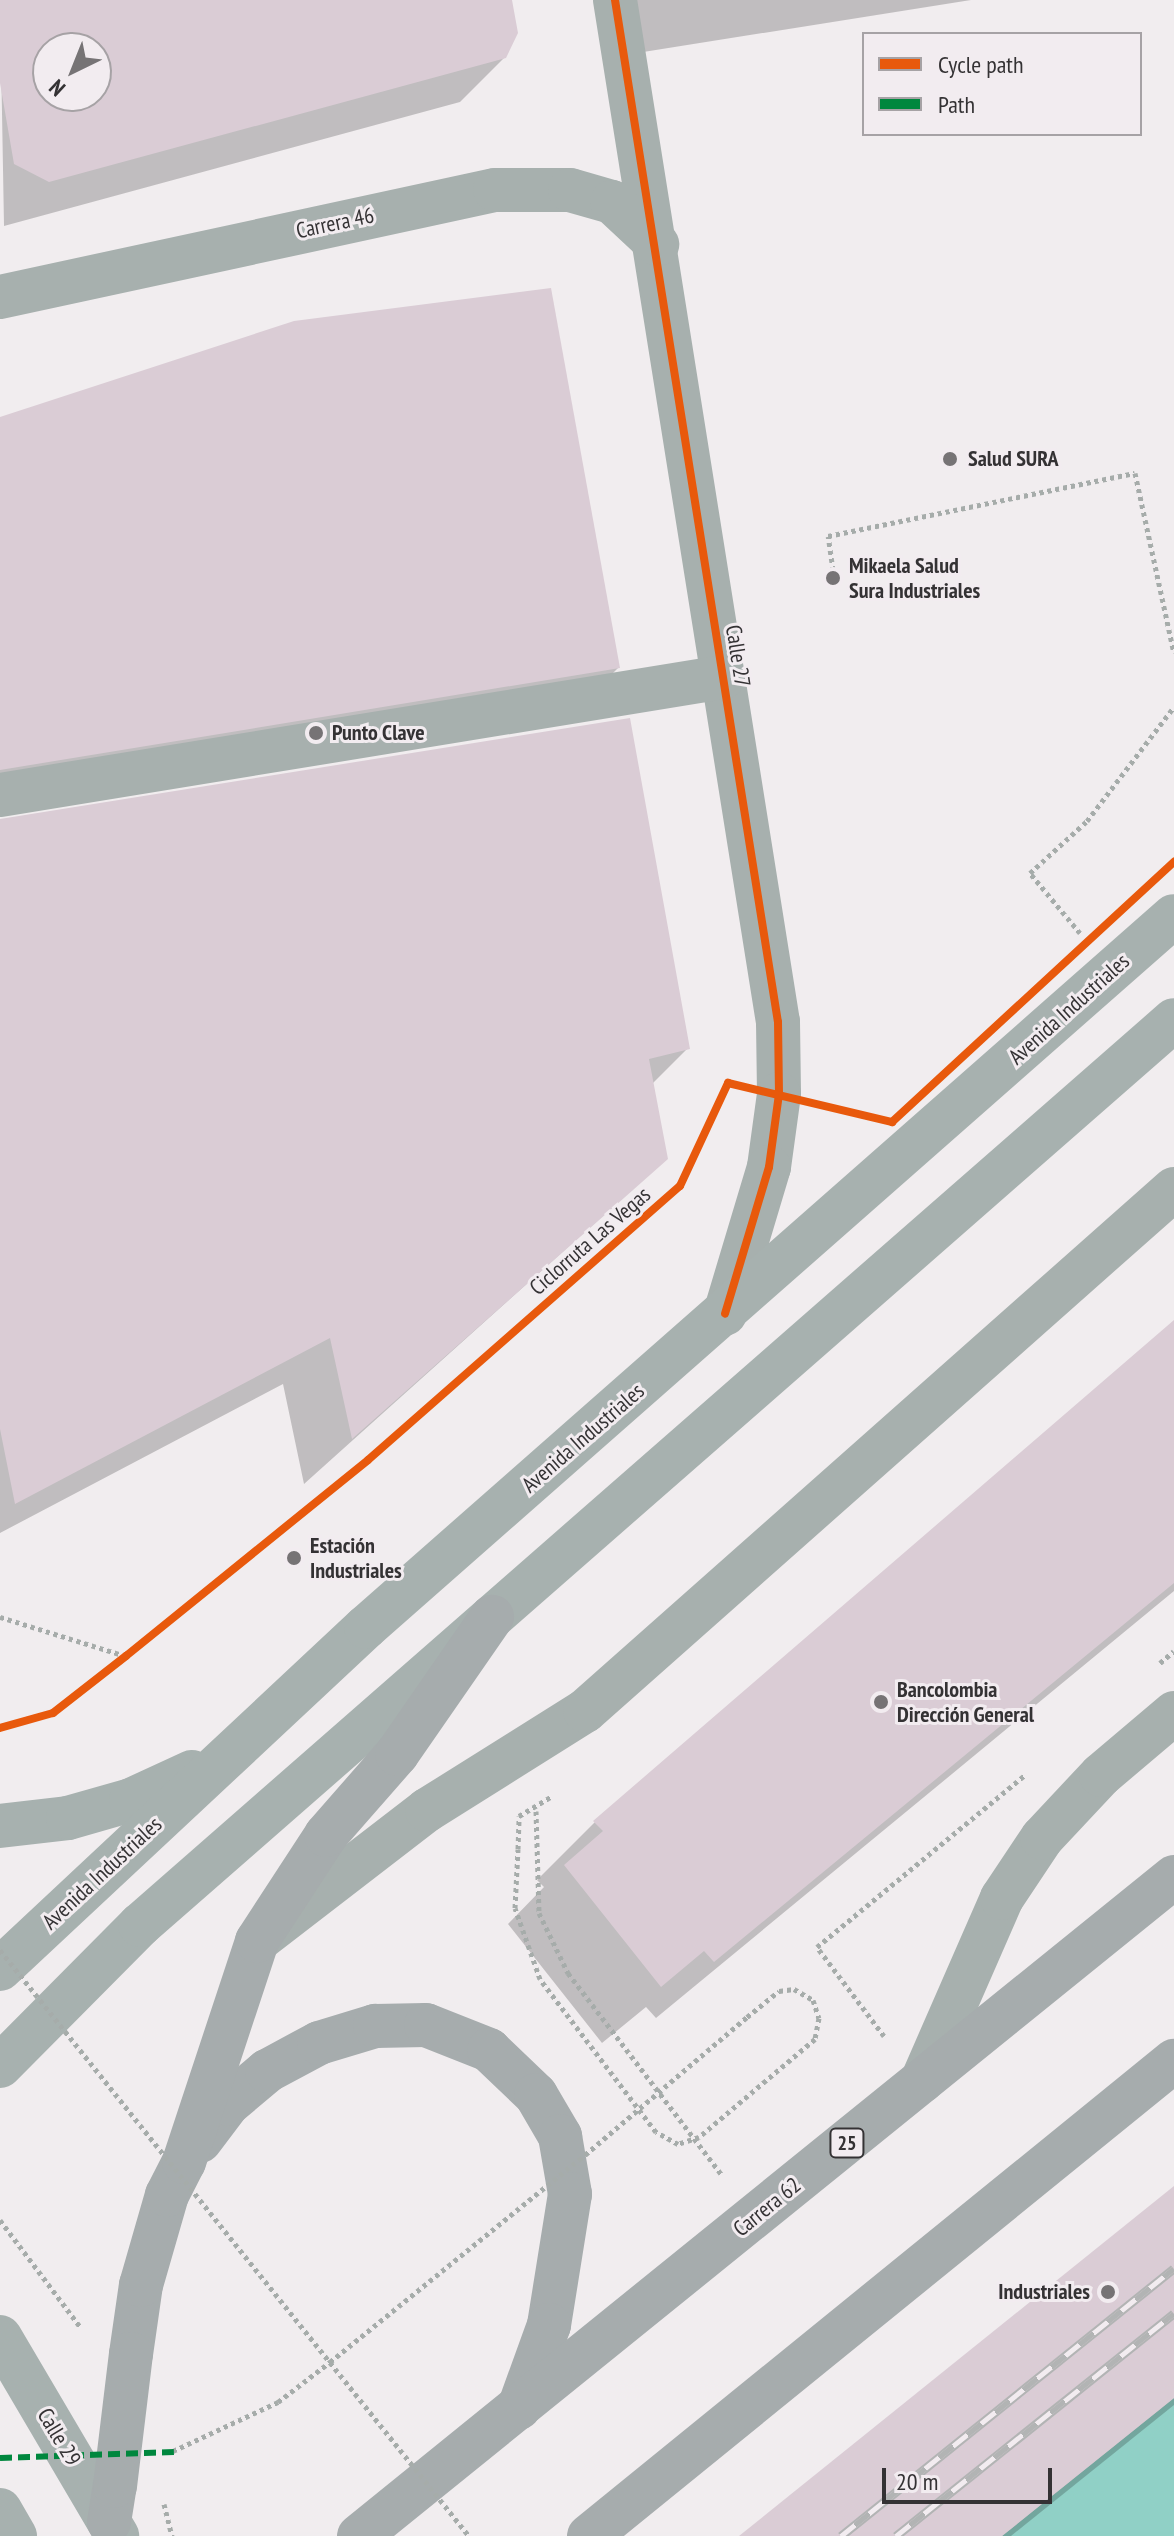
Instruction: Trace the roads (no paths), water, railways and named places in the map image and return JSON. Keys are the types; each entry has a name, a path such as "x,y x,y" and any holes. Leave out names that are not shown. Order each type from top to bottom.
{"highway":[{"path":"114,2515 131,2354 145,2272 167,2195 184,2162 257,1941 326,1835 397,1754 492,1617"},
{"name":"Carrera 62","path":"359,2536 1174,1877"},
{"path":"184,2162 228,2104 267,2071 319,2043 375,2026 426,2025 489,2050 536,2095 560,2136 570,2194 549,2325 519,2408"},
{"path":"589,2536 1174,2061"}],"main road":[{"name":"Avenida Industriales","path":"0,1969 227,1756 1174,916"},
{"path":"0,2066 140,1925 1174,1020"},
{"path":"0,1826 68,1818 131,1800 227,1756"},
{"name":"Calle 29","path":"0,2337 114,2515"},
{"path":"0,2510 15,2536"}],"street":[{"name":"Calle 27","path":"615,0 657,244 778,1022 779,1094 752,1236 725,1314"},
{"name":"Carrera 46","path":"0,297 495,190 570,190 612,202 657,244"},
{"path":"0,795 723,677"},
{"path":"257,1941 427,1810 585,1711 1174,1189"},
{"path":"922,2081 1002,1898 1042,1838 1101,1775 1174,1713"}],"railway":[{"path":"841,2536 1174,2268"},
{"path":"896,2536 1174,2313"}],"place":[{"name":"Salud SURA","path":"950,459"},
{"name":"Mikaela Salud Sura Industriales","path":"833,578"},
{"name":"Punto Clave","path":"316,733"},
{"name":"Estación Industriales","path":"294,1558"},
{"name":"Bancolombia Dirección General","path":"881,1702"},
{"name":"Industriales","path":"1108,2292"}]}
